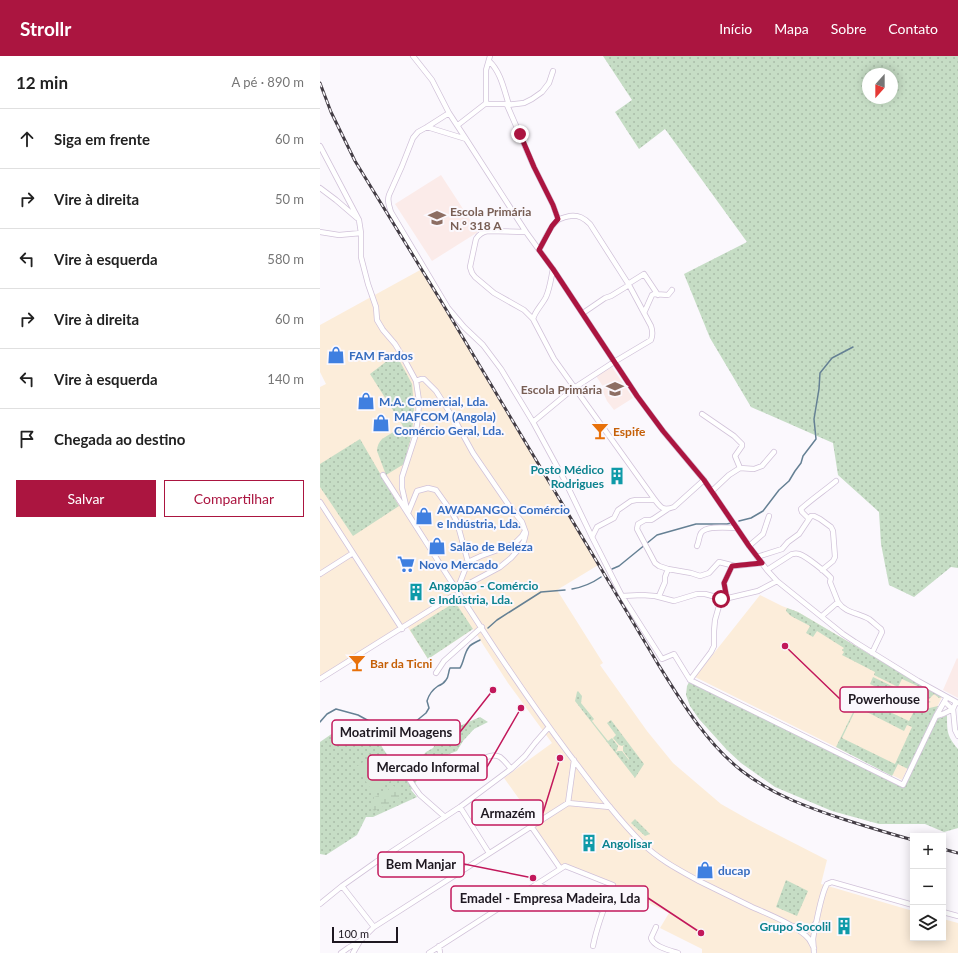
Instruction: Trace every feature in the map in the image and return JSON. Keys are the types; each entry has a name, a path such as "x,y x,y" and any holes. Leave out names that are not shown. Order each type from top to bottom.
{"street":[{"path":"413,56 432,80 449,112 526,232 583,313 637,396 663,431 704,480 767,570 777,581 843,634 946,700 957,703 953,709 936,716"},
{"path":"486,104 486,70 490,59"},
{"path":"490,59 501,80 508,105 558,219"},
{"path":"458,125 482,105 508,105 524,103 532,99 542,92 549,83 553,71"},
{"path":"449,112 427,128 418,132 413,138 389,195 388,206 448,308 464,327 483,345 533,422 565,481 622,596 662,658 674,654 690,680 903,785 936,716 946,700"},
{"path":"427,128 466,139"},
{"path":"320,146 359,220 361,233 361,257 376,307 377,320 395,344 416,381 419,401 418,418 415,437 402,477 402,488 408,513"},
{"path":"320,188 359,220"},
{"path":"533,422 574,388 651,340 653,334 653,330 629,284 590,224 585,219 580,216 566,216 558,219 552,226 539,250"},
{"path":"526,232 488,230 478,235 470,267 472,273 494,293 524,310 533,319 554,359 574,388 661,508 668,509"},
{"path":"320,232 339,235 361,233"},
{"path":"533,319 547,294 553,269"},
{"path":"583,313 644,274 658,294"},
{"path":"644,313 652,295 668,295 672,290"},
{"path":"416,381 424,379 436,391 474,453 526,530 524,541 511,558 500,567 457,590"},
{"path":"702,414 729,432 742,444 735,456 740,468"},
{"path":"712,491 729,475 740,468 754,469 762,466 774,452"},
{"path":"383,475 532,704 610,807 643,844 667,863 725,894 786,923 807,930 813,927 816,923"},
{"path":"704,480 674,507 668,509 654,519 645,520 638,524 637,529 656,564 668,569 691,572 700,576 709,573 719,562 732,566 762,563"},
{"path":"809,519 801,509 836,481"},
{"path":"408,513 417,491 428,488 436,490 451,511 457,522 468,562 457,590"},
{"path":"592,537 597,527 614,518 618,510 631,501 655,500"},
{"path":"320,502 402,629"},
{"path":"749,546 763,534 769,516"},
{"path":"757,557 782,549 798,534 811,516 814,516 831,527 833,531 835,557 833,561 822,570"},
{"path":"697,546 701,533 707,529 737,528"},
{"path":"468,562 514,544 526,530"},
{"path":"320,574 353,553"},
{"path":"767,570 792,554 801,555 822,570 831,578 830,582 840,606 868,619 881,629 882,632 872,653"},
{"path":"727,599 724,583 732,566"},
{"path":"659,596 665,582 668,569"},
{"path":"622,596 659,596 674,602 697,594 705,594 721,599 727,599 758,591 777,581"},
{"path":"320,679 451,598 457,596 463,600"},
{"path":"690,680 714,646 715,620 721,599"},
{"path":"822,616 838,602"},
{"path":"436,673 444,661 482,627"},
{"path":"946,700 949,706 953,709 955,730 958,736"},
{"path":"320,904 342,886 460,807 511,769 525,756 549,727"},
{"path":"460,766 473,766 491,756 496,756 503,760 511,769"},
{"path":"568,802 574,760"},
{"path":"403,770 415,788 445,817"},
{"path":"353,953 360,941 374,927 568,802 610,807"},
{"path":"460,807 489,853"},
{"path":"531,826 560,868"},
{"path":"429,953 565,866 613,885 603,911 593,946"},
{"path":"814,950 813,939 816,923 827,884 832,882 910,904"},
{"path":"536,884 603,911"},
{"path":"342,886 374,927"},
{"path":"946,913 958,916"},
{"path":"786,923 809,939 814,950"},
{"path":"656,927 651,941 666,949 678,953"},
{"path":"341,953 360,941"},
{"path":"439,946 440,953"}],"shaded area":[{"name":"Escola Primária N.º 318 A","path":"441,175 478,232 432,261 395,204"},
{"path":"422,269 600,564 557,590 603,663 600,665 647,731 673,763 721,804 827,860 821,884 910,910 910,941 946,941 946,920 958,923 958,953 702,953 702,949 660,928 669,913 613,885 565,866 560,868 527,820 532,817 504,778 552,743 508,683 473,629 428,659 407,626 320,679 320,387 326,384 320,372 320,325"},
{"name":"Escola Primária","path":"612,367 633,398 614,410 607,401 602,390 604,388 596,376"},
{"path":"760,595 798,612 942,697 902,780 695,677"},
{"path":"957,658 958,659 958,698 943,690"}],"green space":[{"path":"603,56 958,56 958,568 951,567 914,597 889,585 881,544 879,512 838,475 833,443 751,407 710,338 684,274 747,242 665,129 639,149 615,112 632,100"},
{"path":"396,354 412,384 414,408 413,422 404,464 386,475 377,451 379,443 382,439 403,426 370,374"},
{"path":"360,439 399,506 353,536 320,487 320,464"},
{"path":"456,603 473,629 428,659 410,630"},
{"path":"787,608 798,612 942,697 939,698 934,694 929,699 924,697 926,690 902,679 898,687 874,675 875,672 842,655 844,652 842,650 844,648 817,631 813,637 806,633 810,626 791,616 786,611"},
{"path":"873,677 896,688 893,695 870,684"},
{"path":"690,680 903,785 936,716 941,718 947,715 948,734 958,749 958,828 944,832 925,824 879,824 832,811 775,787 741,763 699,719 690,706 686,695 687,686"},
{"path":"578,691 582,696 581,703 594,719 592,721 608,741 612,738 618,746 616,752 622,751 629,760 623,751 624,745 619,745 613,738 616,735 607,723 611,720 644,764 635,778 575,701"},
{"path":"898,694 918,703 921,702 923,698 931,702 914,704 897,698 899,695"},
{"path":"860,698 909,721 914,711 938,706 908,769 898,764 892,776 836,747","holes":["857,707 904,731 907,725 912,727 895,764 842,738"]},
{"path":"480,717 488,722 474,729 463,741 457,751 449,754 441,761 434,759 419,777 411,790 417,797 373,817 366,817 357,835 326,855 320,854 320,742 343,726 380,742 398,771 408,768 418,761 426,752 433,748 448,731"},
{"path":"375,754 392,780 373,792 356,767"},
{"path":"392,785 400,790 400,798 374,811 371,807 374,797 385,793"},
{"path":"635,819 650,834 645,836 631,823"},
{"path":"786,880 808,891 797,916 776,907"}],"waterway":[{"path":"739,521 751,518 763,511 779,490 789,481 801,463 803,456 816,439 814,419 820,373 832,358 853,347"},
{"path":"612,569 619,566 657,535 696,524 731,523"},
{"path":"572,589 587,585 601,577"},
{"path":"488,628 497,620 541,592 565,590"},
{"path":"320,722 327,714 336,709 358,715 369,721 385,726 405,726 415,722 426,713 429,708 427,701 430,694 445,681 448,677 450,668 460,668 469,647 480,640"}],"railway":[{"path":"320,83 331,112 355,161 441,301 658,664 685,707 706,735 717,748 742,771 754,780 779,794 805,806 910,839"},
{"path":"946,850 958,853"}],"place":[{"name":"Escola Primária N.º 318 A","path":"437,218"},
{"name":"FAM Fardos","path":"336,355"},
{"name":"Escola Primária","path":"615,389"},
{"name":"M.A. Comercial, Lda.","path":"366,401"},
{"name":"MAFCOM (Angola) Comércio Geral, Lda.","path":"381,423"},
{"name":"Espife","path":"600,431"},
{"name":"Posto Médico Rodrigues","path":"617,476"},
{"name":"AWADANGOL Comércio e Indústria, Lda.","path":"424,516"},
{"name":"Salão de Beleza","path":"437,546"},
{"name":"Novo Mercado","path":"406,564"},
{"name":"Angopão - Comércio e Indústria, Lda.","path":"416,592"},
{"name":"Powerhouse","path":"785,646"},
{"name":"Bar da Ticni","path":"357,663"},
{"name":"Moatrimil Moagens","path":"493,690"},
{"name":"Mercado Informal","path":"521,708"},
{"name":"Armazém","path":"560,758"},
{"name":"Angolisar","path":"589,843"},
{"name":"ducap","path":"705,870"},
{"name":"Bem Manjar","path":"533,878"},
{"name":"Grupo Socolil","path":"844,926"},
{"name":"Emadel - Empresa Madeira, Lda","path":"701,933"}],"route":[{"path":"520,134 558,219 552,226 539,250 637,396 663,431 704,480 762,563 732,566 724,583 727,599 721,599"}]}
